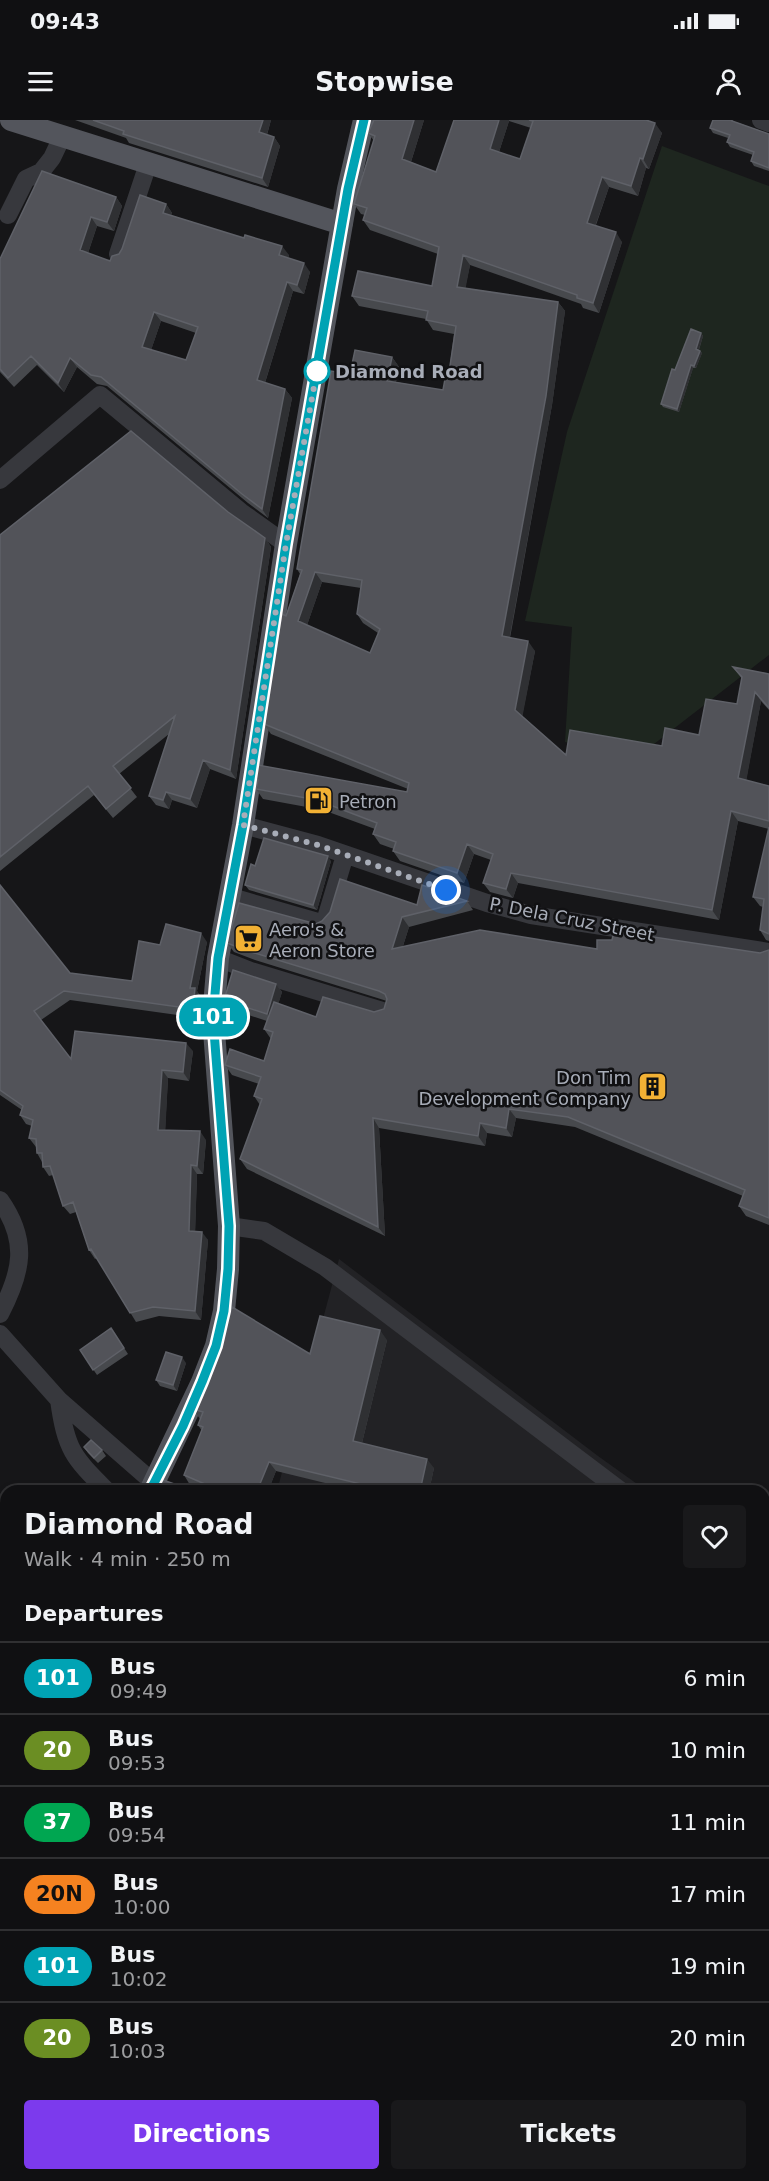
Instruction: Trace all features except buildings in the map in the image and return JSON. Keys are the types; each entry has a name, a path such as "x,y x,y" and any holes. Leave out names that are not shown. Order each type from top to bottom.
{"main road":[{"path":"11,120 342,224"},
{"path":"153,1485 183,1426 216,1346 224,1311 229,1226 213,1018 218,958 243,825 286,544 348,189 364,120"}],"street":[{"path":"761,120 769,123"},
{"path":"8,215 26,179 41,172 52,158 62,137"},
{"path":"118,254 148,164"},
{"path":"0,480 100,395 242,512 286,544"},
{"name":"P. Dela Cruz Street","path":"243,825 318,845 487,903 531,915 769,952"},
{"path":"228,896 321,923 326,918 345,855"},
{"path":"218,958 251,971 382,1011"},
{"path":"0,1200 6,1208 19,1245 20,1264 14,1284 0,1314"},
{"path":"229,1226 264,1231 325,1267 613,1485"},
{"path":"0,1334 59,1400 150,1485"},
{"path":"59,1400 72,1453 101,1485"}],"shaded area":[{"path":"662,146 769,186 769,655 636,758 565,742 572,627 525,621 567,432"},
{"path":"339,1259 639,1485 279,1485"}],"bus line":[{"name":"101","path":"153,1485 202,1382 216,1346 224,1311 229,1226 220,1092 214,1040 215,982 228,896 243,825 286,544 348,189 364,120"}],"place":[{"name":"Diamond Road","path":"317,371"},
{"name":"Petron","path":"318,801"},
{"name":"Aero's & Aeron Store","path":"248,939"},
{"name":"Don Tim Development Company","path":"652,1087"}],"route":[{"path":"317,371 318,364 286,544 243,825 318,845 446,890"}]}
